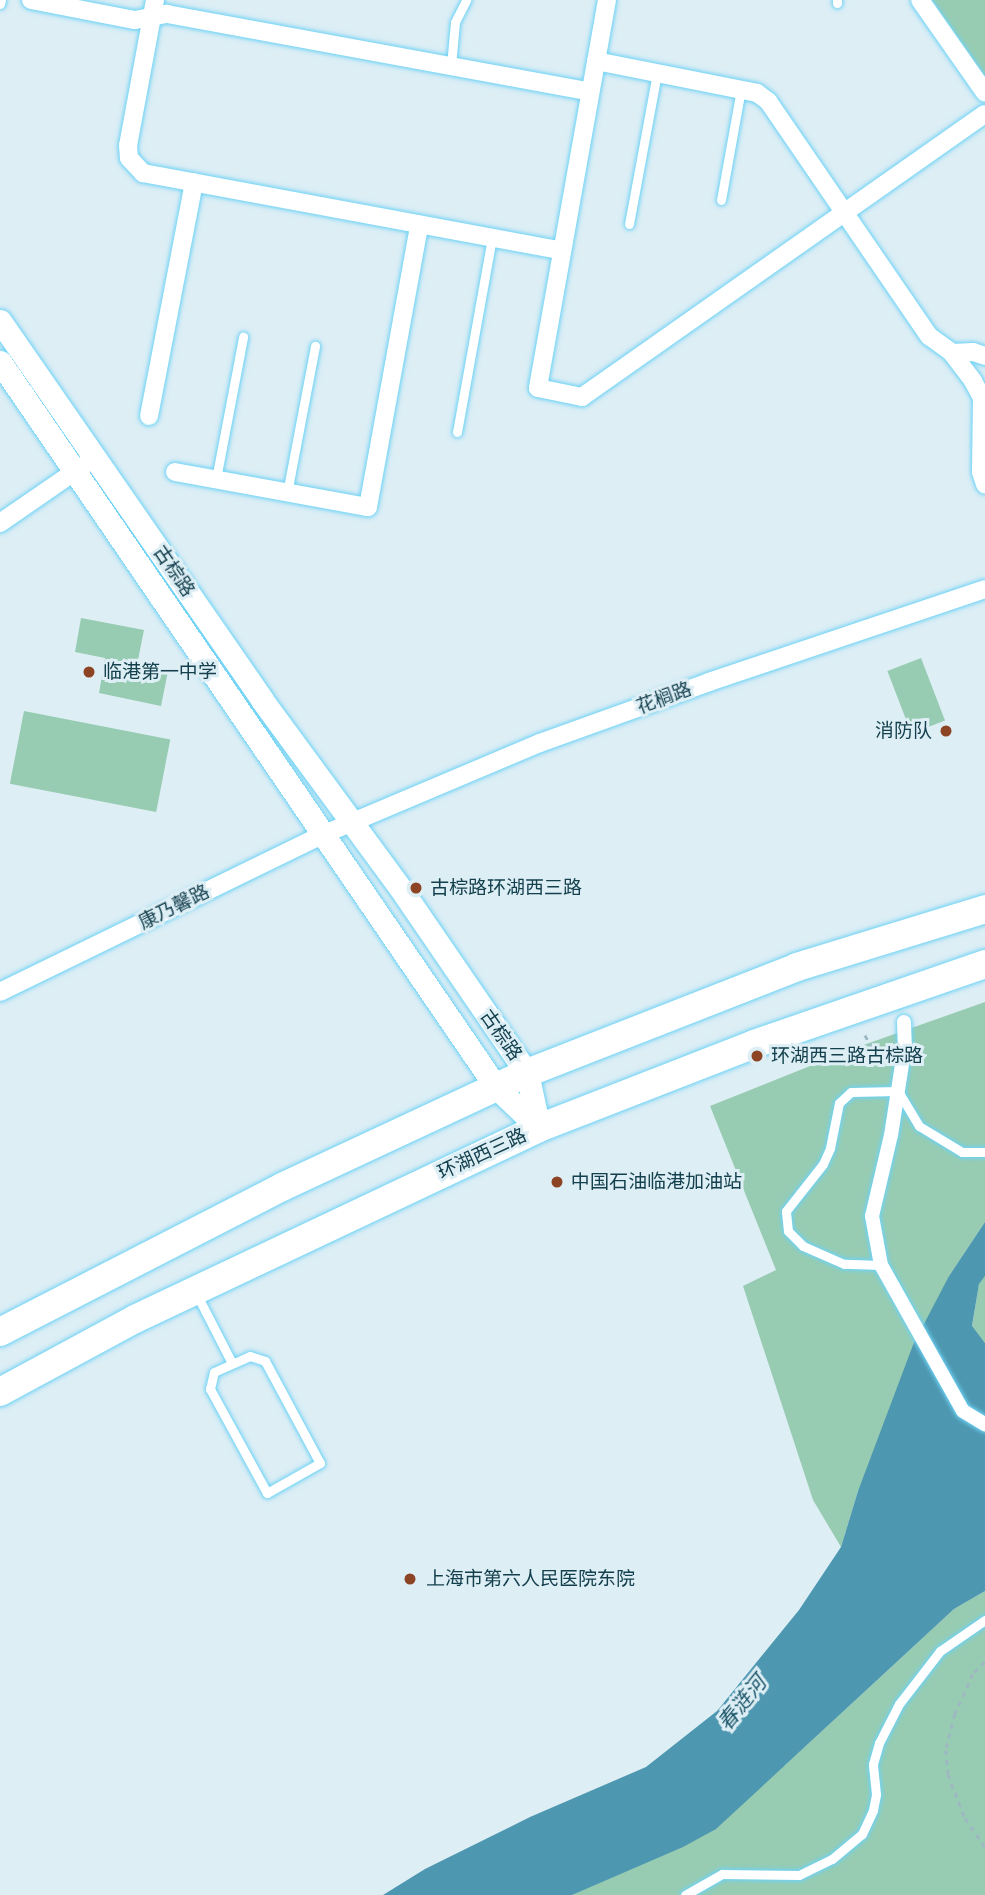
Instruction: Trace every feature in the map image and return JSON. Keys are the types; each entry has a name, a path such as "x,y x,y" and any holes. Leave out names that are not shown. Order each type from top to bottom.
{"main road":[{"path":"0,1332 282,1187 527,1073 797,967 985,909"},
{"name":"环湖西三路","path":"0,1392 135,1318 539,1128 754,1044 985,964"}],"street":[{"path":"31,0 135,20 153,8"},
{"path":"607,0 538,388 582,397 985,114"},
{"path":"920,0 985,93"},
{"path":"153,8 167,13 590,92"},
{"path":"153,8 128,145 129,158 143,173 562,251"},
{"path":"596,61 741,89 757,93 768,101 929,336 952,353 982,398 981,472 985,484"},
{"path":"149,416 194,182"},
{"path":"175,472 368,507 419,225"},
{"name":"古棕路","path":"0,321 349,823 405,894 527,1073 539,1128"},
{"path":"952,353 973,352 985,356"},
{"name":"古棕路","path":"0,362 496,1087 539,1128"},
{"path":"0,523 96,457"},
{"name":"花榈路","path":"349,823 540,743 709,682 985,589"},
{"name":"康乃馨路","path":"0,992 349,823"},
{"path":"904,1022 905,1045 898,1091 872,1216 881,1265 962,1411 985,1424"}],"lane":[{"path":"452,66 455,22 466,0"},
{"path":"629,224 657,73"},
{"path":"721,200 741,89"},
{"path":"457,432 492,238"},
{"path":"216,480 243,337"},
{"path":"287,492 315,346"},
{"path":"881,1265 844,1264 803,1246 788,1231 786,1210 823,1164 830,1148 839,1103 851,1092 898,1091 919,1126 962,1152 985,1152"},
{"path":"194,1290 232,1363"},
{"path":"250,1356 265,1361 320,1463 267,1493 210,1389 214,1372 232,1363 250,1356"},
{"path":"685,1895 722,1874 799,1875 832,1859 862,1834 873,1810 876,1794 873,1764 879,1743 900,1704 940,1651 985,1620"}],"path":[{"path":"865,1035 898,1091"},
{"path":"985,1662 973,1674 955,1714 946,1750 948,1774 965,1818 985,1847"}],"green space":[{"path":"932,0 985,0 985,76"},
{"path":"81,618 144,630 137,665 168,671 161,706 99,693 105,658 75,652"},
{"path":"921,658 945,721 911,733 887,671"},
{"path":"24,711 170,739 156,812 10,784"},
{"path":"985,1002 985,1222 949,1276 858,1491 841,1547 813,1500 743,1286 776,1270 710,1106 855,1048"},
{"path":"985,1276 985,1343 972,1327 979,1283"},
{"path":"985,1591 985,1895 572,1895 606,1878 785,1765 954,1609"}],"water":[{"name":"春涟河","path":"985,1222 985,1276 979,1284 972,1326 985,1343 985,1591 954,1609 716,1829 683,1847 572,1895 383,1895 425,1869 530,1817 646,1767 717,1711 799,1610 841,1547 858,1491 913,1345 949,1276"}],"place":[{"name":"临港第一中学","path":"89,672"},
{"name":"消防队","path":"946,731"},
{"name":"古棕路环湖西三路","path":"416,888"},
{"name":"环湖西三路古棕路","path":"757,1056"},
{"name":"中国石油临港加油站","path":"557,1182"},
{"name":"上海市第六人民医院东院","path":"410,1579"}]}
